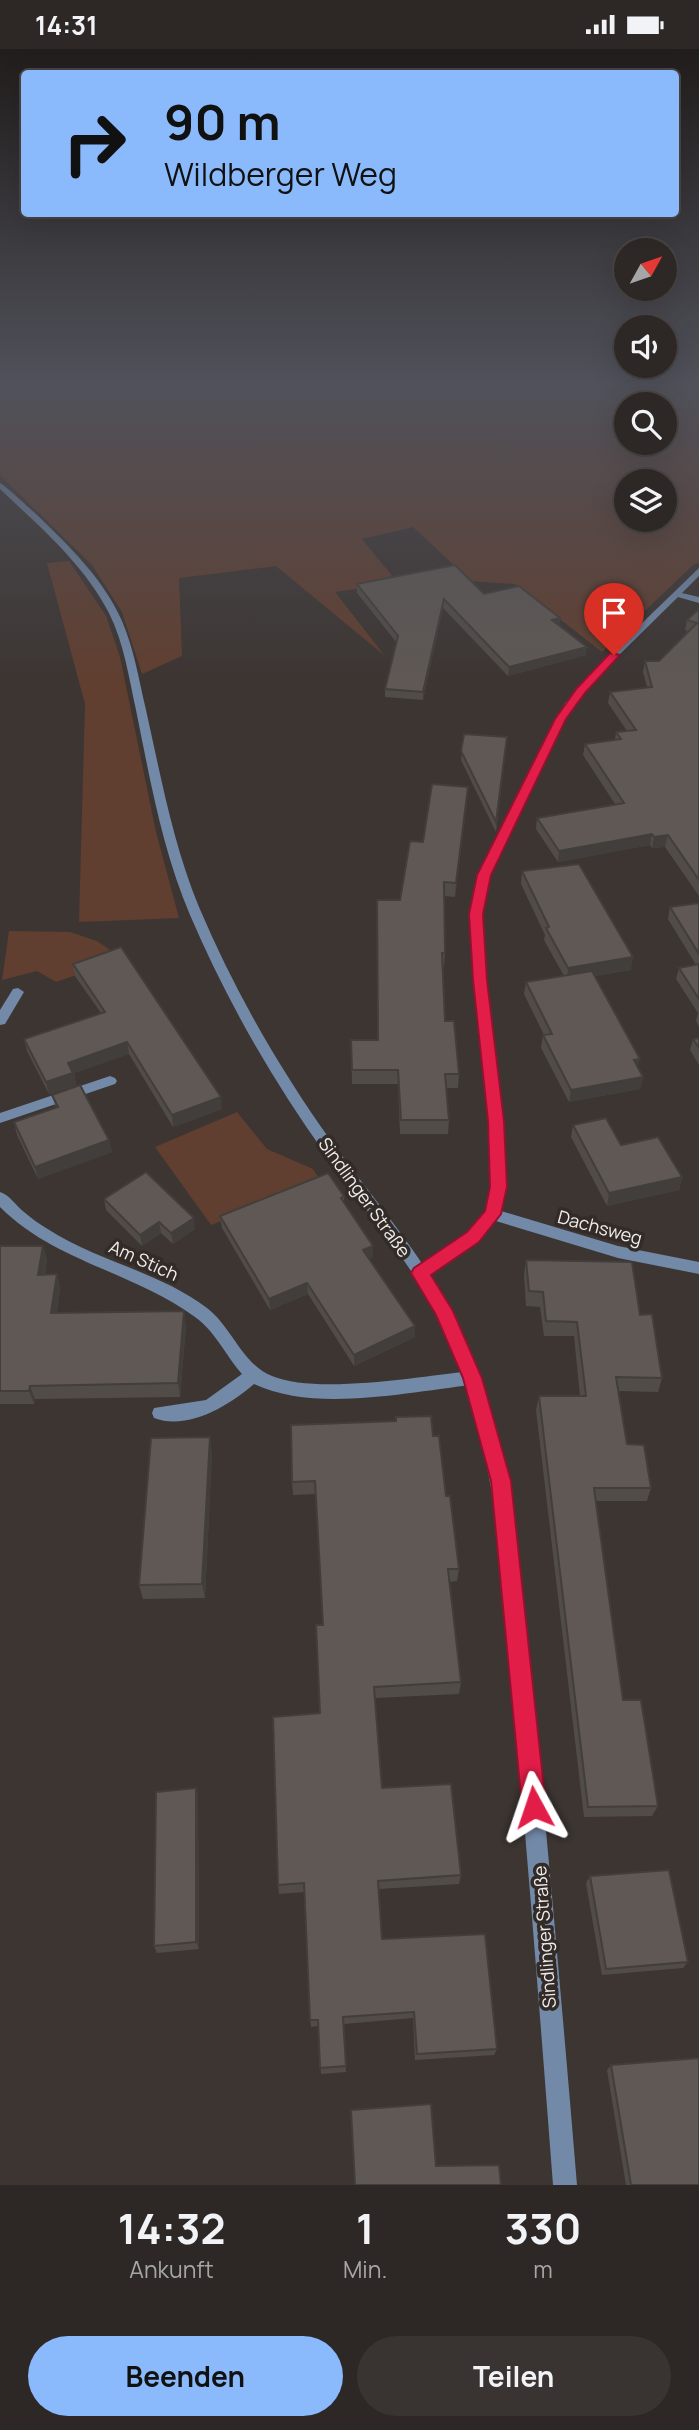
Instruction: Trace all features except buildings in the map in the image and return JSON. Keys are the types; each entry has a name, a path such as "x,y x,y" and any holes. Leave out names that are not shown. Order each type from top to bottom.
{"street":[{"name":"Sindlinger Straße","path":"0,485 90,574 114,613 128,653 171,841 204,932 250,1021 328,1149 420,1273 444,1311 472,1378 501,1481 508,1536 565,2185"},
{"path":"420,1273 473,1237 493,1214 498,1187 498,1159 476,914 479,893 490,861 560,719 598,672 699,571"},
{"path":"676,594 699,600"},
{"path":"0,1021 18,992"},
{"path":"0,1118 110,1081"},
{"name":"Am Stich","path":"1,1200 51,1237 180,1297 205,1315 224,1335 238,1360 253,1375 271,1384 294,1390 349,1389 472,1378"},
{"name":"Dachsweg","path":"493,1214 618,1252 699,1268"},
{"path":"160,1413 195,1412 220,1403 253,1375"}],"shaded area":[{"path":"7,482 614,482 614,532 677,532 677,482 699,482 699,563 694,564 602,652 515,584 471,581 413,527 362,539 398,583 335,592 385,656 276,566 179,578 182,656 142,674 122,612 92,565"},
{"path":"69,561 106,616 120,657 156,832 179,918 79,922 85,704 47,563"},
{"path":"9,931 70,932 97,941 123,959 56,982 37,971 2,980"},
{"path":"237,1112 267,1149 313,1169 321,1181 211,1225 155,1147"}],"route":[{"path":"534,1807 501,1481 487,1427 460,1347 444,1311 420,1273 449,1256 473,1237 493,1214 498,1187 496,1121 480,980 476,914 484,875 560,719 569,705 614,655"}]}
